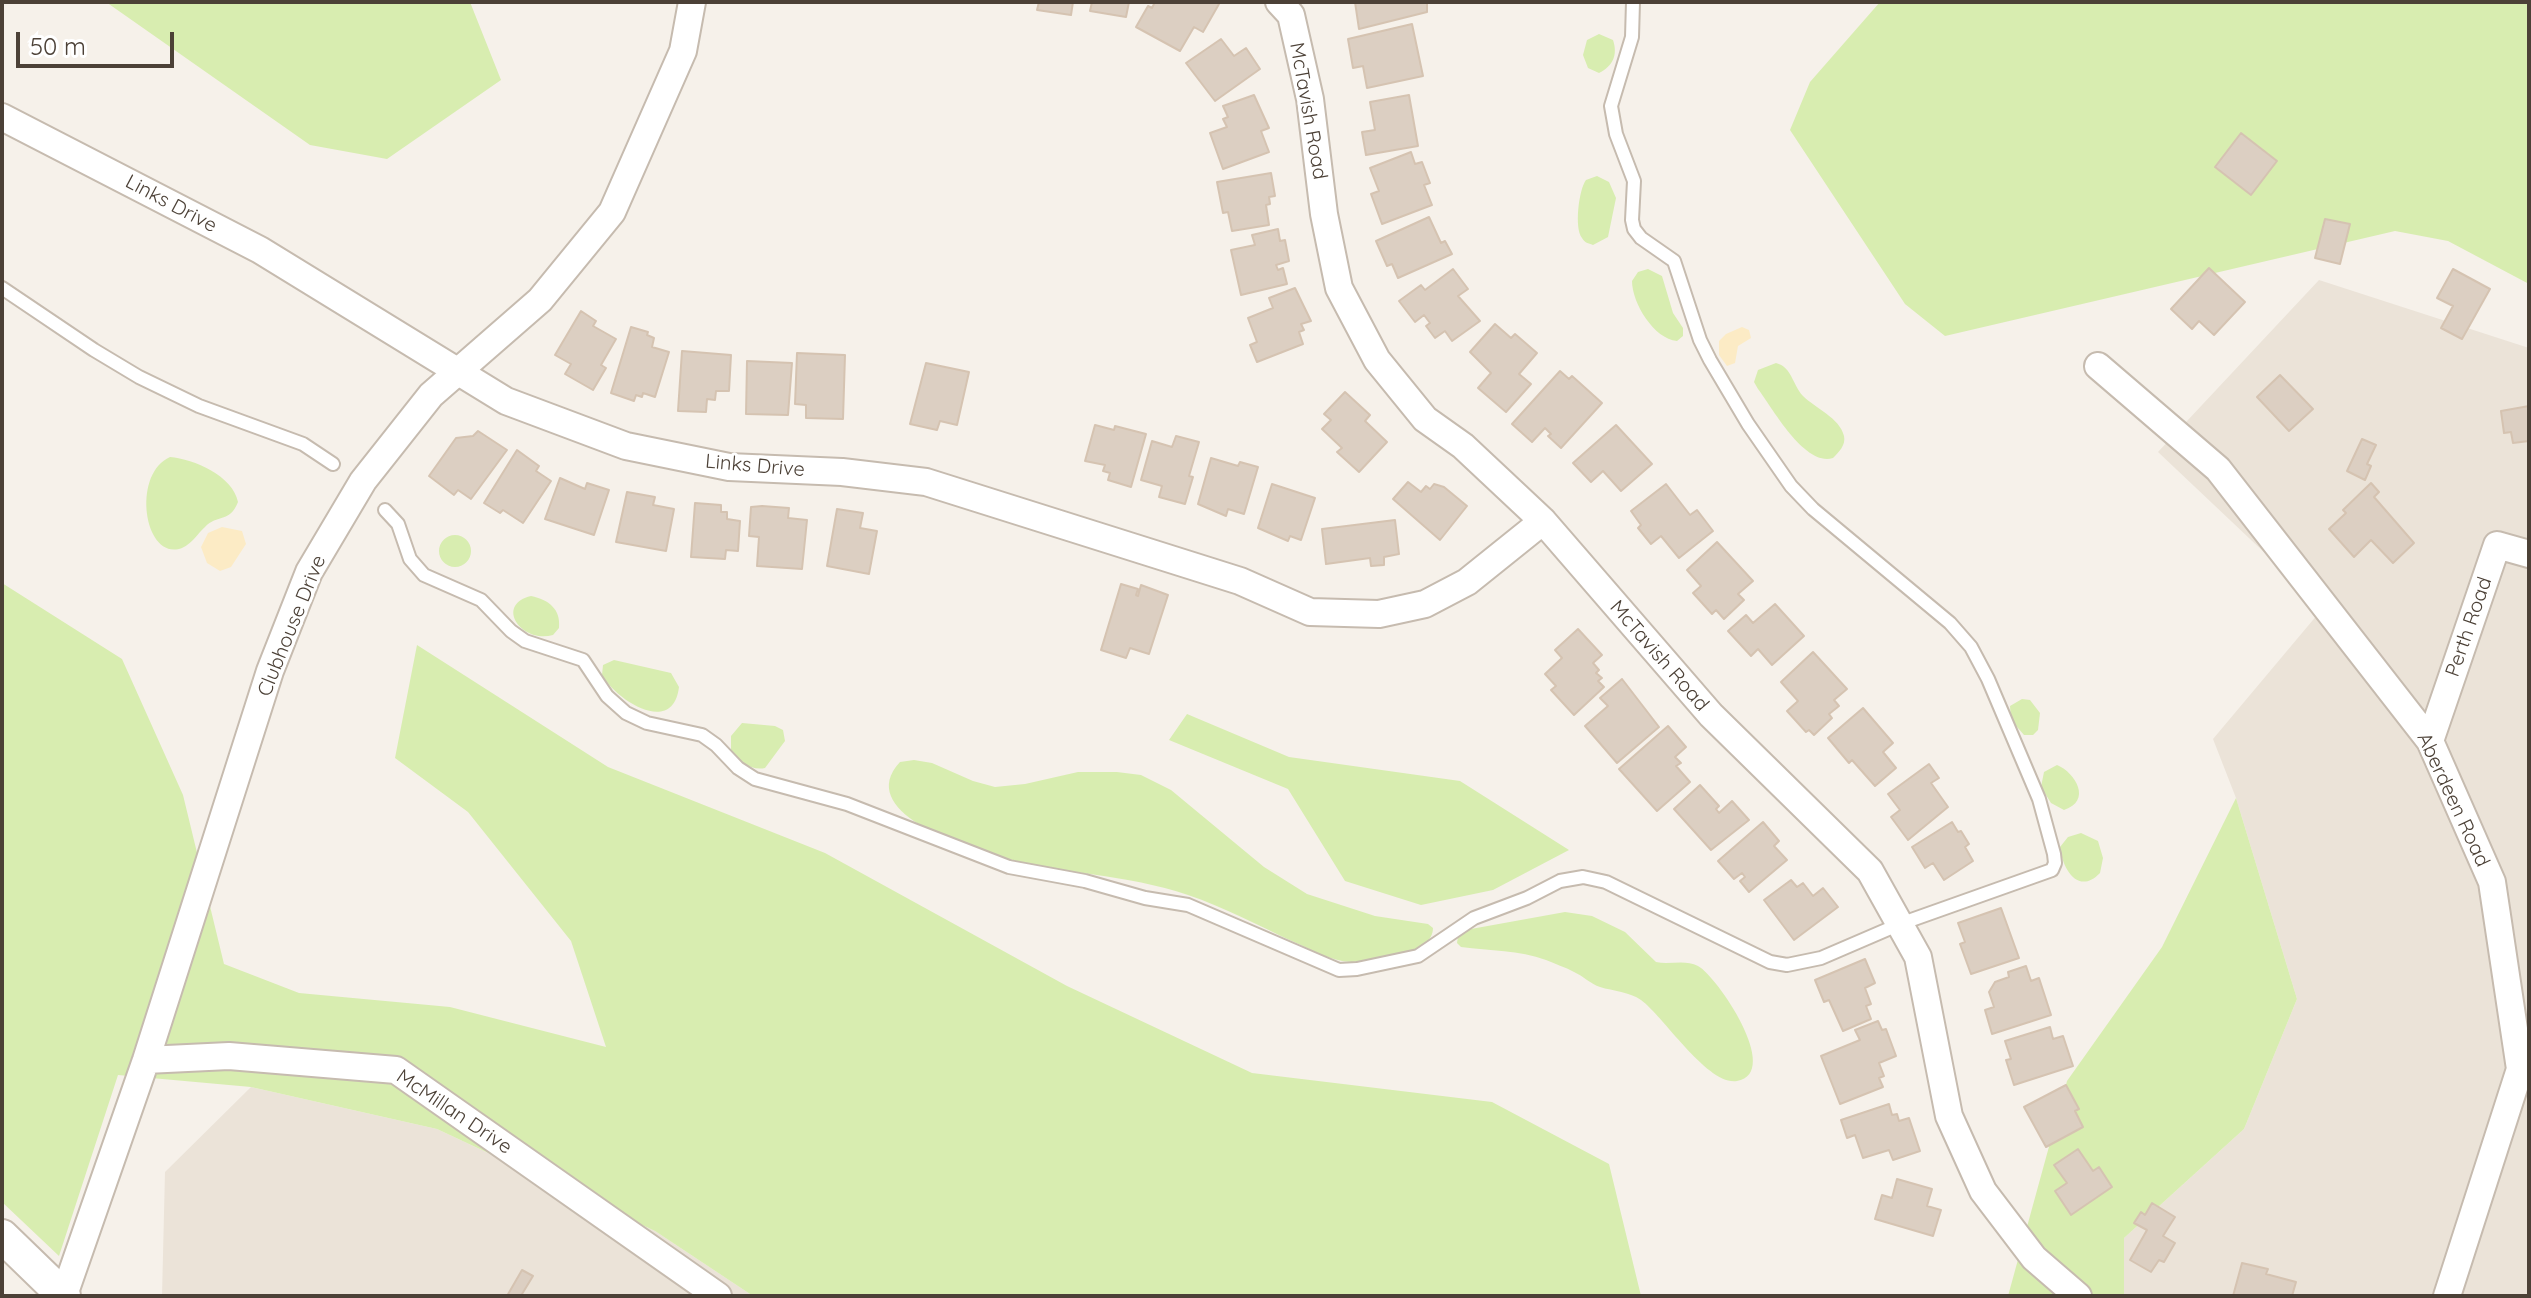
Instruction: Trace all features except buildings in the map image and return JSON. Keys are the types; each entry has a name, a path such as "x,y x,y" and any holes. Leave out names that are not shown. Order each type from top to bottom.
{"street":[{"name":"Clubhouse Drive","path":"64,1296 146,1060 270,671 309,572 363,481 431,395 540,300 612,212 683,51 692,2"},
{"name":"McTavish Road","path":"1279,2 1291,15 1310,99 1324,214 1339,288 1377,360 1425,419 1463,446 1543,521 1711,715 1870,871 1918,957 1949,1116 1983,1191 2034,1258 2078,1296"},
{"name":"Links Drive","path":"2,117 260,250 506,401 626,446 729,467 842,472 926,482 1240,581 1310,612 1379,614 1425,604 1467,582 1543,521"},
{"name":"Aberdeen Road","path":"2098,366 2218,469 2430,741 2492,882 2524,1070 2447,1296"},
{"name":"Perth Road","path":"2430,741 2497,545 2529,554"},
{"name":"McMillan Drive","path":"146,1060 229,1056 396,1070 718,1296"},
{"path":"2,1236 64,1296"}],"lane":[{"path":"385,510 398,524 410,559 424,575 481,600 525,641 583,660 607,696 626,713 647,723 702,735 755,779 847,804 1021,871 1085,881 1145,898 1188,905 1333,968 1357,969 1418,956 1474,918 1527,898 1549,885 1583,877 1606,882 1777,964 1797,964 1821,958 1900,924 2052,870 2054,854 2039,799 1988,679 1971,647 1950,623 1813,509 1791,486 1748,424 1710,360 1700,340 1674,261 1641,238 1634,229 1634,181 1616,134 1611,106 1632,37 1633,2"},
{"path":"2,288 139,377 199,406 303,444 333,464"}],"shaded area":[{"path":"2319,280 2529,348 2529,1296 2124,1296 2124,1238 2244,1129 2297,999 2236,798 2213,739 2323,608 2158,452"},
{"path":"251,1087 437,1129 655,1231 753,1296 162,1296 165,1172"}],"green space":[{"path":"106,2 470,2 501,80 387,159 310,145"},
{"path":"1880,2 2529,2 2529,284 2448,241 2395,231 1945,336 1905,304 1790,130 1810,82"},
{"path":"1599,34 1613,40 1615,50 1611,63 1599,73 1588,68 1583,55 1587,40"},
{"path":"1597,176 1609,182 1616,198 1608,237 1593,245 1584,241 1580,233 1578,209 1586,180"},
{"path":"1648,269 1662,276 1673,313 1683,328 1683,336 1677,341 1660,334 1640,309 1632,281 1638,272"},
{"path":"1776,363 1789,372 1803,396 1842,430 1844,442 1833,458 1812,454 1801,445 1758,389 1754,382 1758,370"},
{"path":"170,457 211,470 229,484 238,502 231,513 210,523 186,546 169,549 159,542 151,530 147,497 150,480 158,466"},
{"path":"455,535 466,540 471,551 466,562 455,567 444,562 439,551 444,540"},
{"path":"2,583 122,659 183,795 224,964 299,993 450,1007 606,1047 571,941 468,812 395,758 417,645 608,767 825,853 1067,986 1252,1073 1492,1102 1609,1164 1641,1296 753,1296 655,1231 437,1129 251,1087 118,1075 59,1256 2,1202"},
{"path":"531,596 548,603 556,611 559,628 553,635 531,634 516,622 514,607"},
{"path":"614,660 671,673 679,687 675,702 666,710 656,712 631,703 602,675 603,665"},
{"path":"2022,699 2030,700 2040,713 2038,730 2033,735 2024,735 2011,720 2010,706"},
{"path":"1187,714 1289,757 1460,781 1569,850 1493,890 1421,905 1345,881 1288,789 1169,740"},
{"path":"742,723 775,726 783,730 785,741 765,768 745,764 731,750 731,736"},
{"path":"914,760 932,763 995,787 1078,772 1141,775 1171,790 1264,867 1307,894 1375,916 1428,924 1433,928 1430,938 1413,952 1386,960 1336,960 1188,895 1141,883 1021,863 961,845 919,824 902,811 891,796 890,780 900,762"},
{"path":"2057,765 2070,774 2078,787 2077,800 2064,810 2051,803 2041,787 2044,772"},
{"path":"2236,798 2297,999 2244,1129 2124,1238 2124,1296 2008,1296 2067,1081 2162,947"},
{"path":"2081,833 2098,841 2103,858 2100,873 2085,882 2068,871 2060,847 2068,837"},
{"path":"1565,912 1592,916 1625,932 1656,962 1693,964 1707,973 1742,1024 1753,1061 1749,1074 1737,1081 1725,1080 1713,1073 1637,997 1600,987 1571,970 1536,957 1461,947 1457,943 1458,936 1471,929"}],"sand":[{"path":"1742,327 1749,330 1751,338 1738,346 1735,363 1727,366 1719,355 1719,341"},
{"path":"222,527 242,531 246,544 231,567 220,571 207,563 201,547 208,533"}]}
